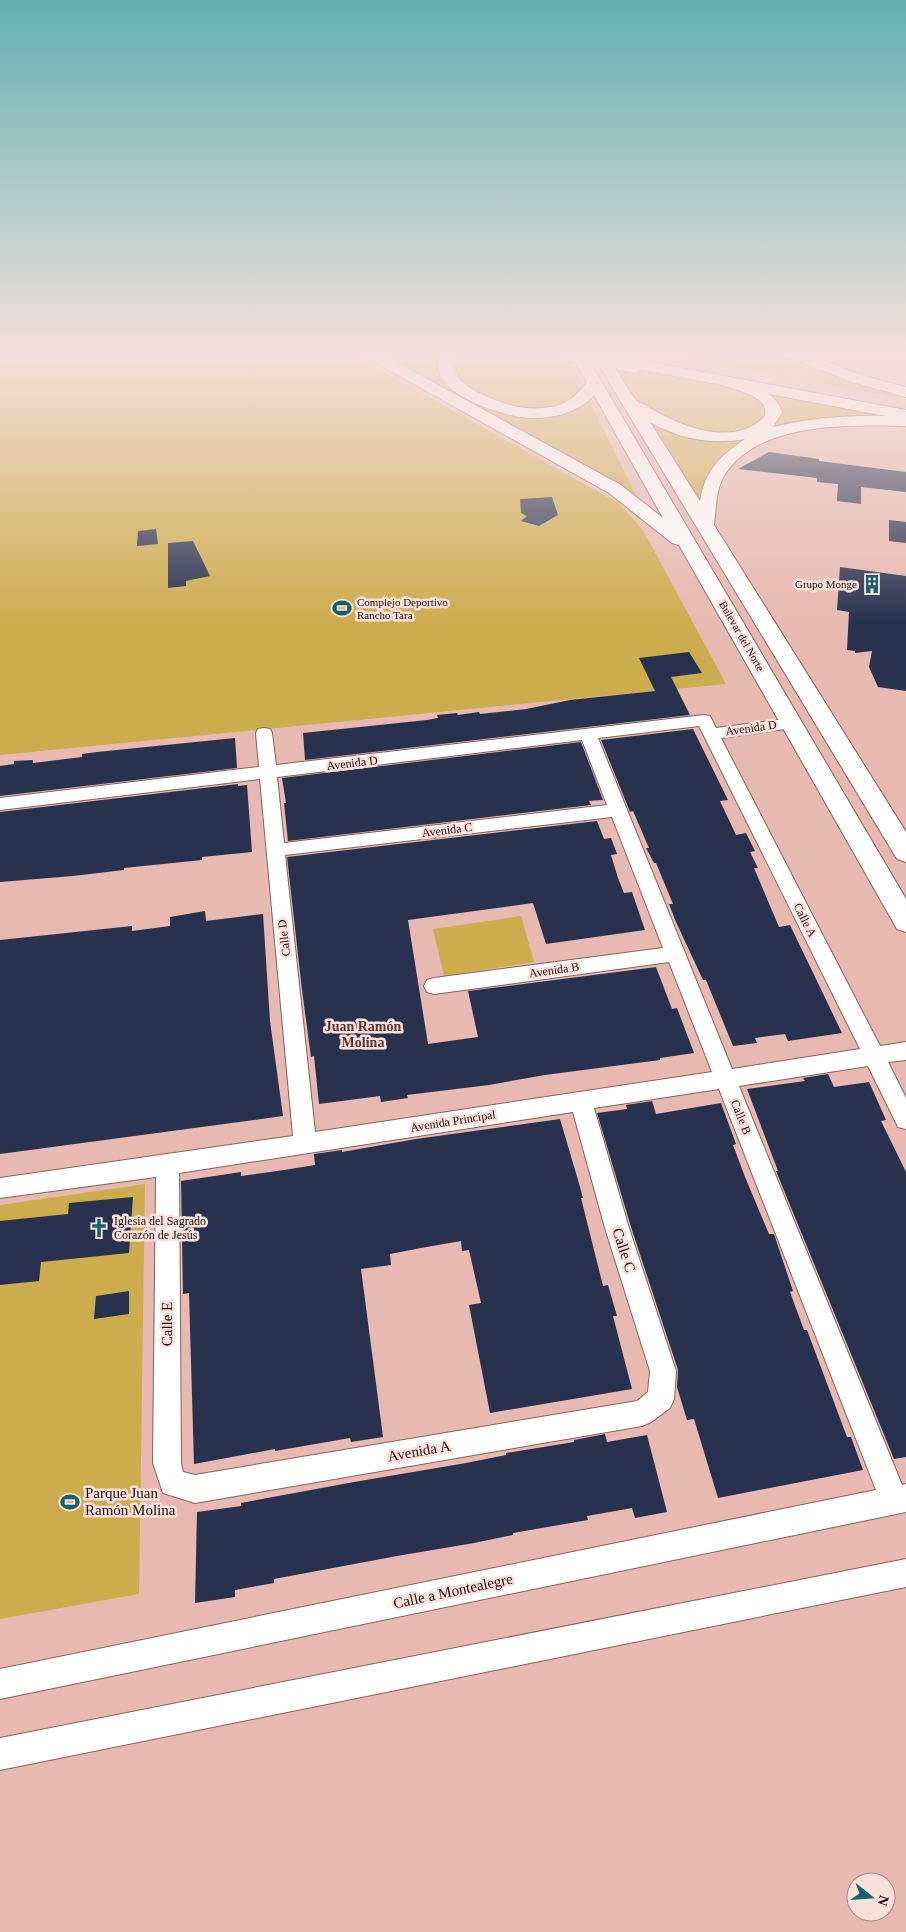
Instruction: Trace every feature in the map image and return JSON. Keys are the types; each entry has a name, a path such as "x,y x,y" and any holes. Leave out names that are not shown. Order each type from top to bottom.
{"main road":[{"path":"530,442 616,490 656,519 694,552"},
{"name":"Bulevar del Norte","path":"630,442 906,922"},
{"name":"Bulevar del Norte","path":"654,442 906,853"},
{"path":"705,525 716,475 736,454 752,442"}],"street":[{"name":"Avenida D","path":"0,804 588,735 792,723"},
{"name":"Calle A","path":"707,727 906,1120"},
{"name":"Calle D","path":"264,733 305,1143"},
{"name":"Calle B","path":"588,735 725,1079 900,1499"},
{"name":"Avenida C","path":"276,850 618,810"},
{"name":"Avenida B","path":"434,986 675,954"},
{"name":"Avenida Principal","path":"0,1188 906,1051"},
{"name":"Calle C","path":"581,1101 617,1228 663,1371 661,1399"},
{"name":"Calle E","path":"168,1164 166,1464 173,1483"},
{"name":"Avenida A","path":"173,1483 195,1489 642,1413 661,1399"},
{"name":"Calle a Montealegre","path":"0,1684 900,1499"},
{"path":"0,1754 906,1573"}],"shaded area":[{"name":"Complejo Deportivo Rancho Tara","path":"0,442 509,442 620,504 644,532 726,684 0,755"},
{"path":"533,442 610,442 639,501"},
{"path":"662,442 744,442 703,508"},
{"path":"521,916 534,962 444,976 433,929"},
{"path":"145,1184 139,1594 0,1619 0,1205"}],"building":[{"path":"769,452 819,459 819,461 906,472 906,492 861,487 861,504 837,501 838,484 817,482 817,478 738,469"},
{"path":"552,497 558,515 539,526 521,521 527,516 521,513 520,499"},
{"path":"889,520 906,522 906,543 889,541"},
{"path":"156,529 158,544 137,546 138,531"},
{"path":"193,541 210,576 186,581 186,586 168,588 168,543"},
{"path":"840,567 906,576 906,691 878,687 869,667 872,651 855,653 855,651 847,650 849,612 837,610"},
{"path":"689,652 702,673 671,677 690,715 305,760 303,733 427,720 438,718 437,715 479,712 480,714 526,709 570,700 655,691 639,658"},
{"path":"693,729 728,800 720,801 736,835 746,833 755,851 750,852 758,868 754,868 779,927 790,925 842,1033 788,1041 785,1034 755,1038 757,1043 733,1046 706,980 703,980 676,922 669,904 673,904 656,863 654,863 646,848 649,848 633,811 630,812 601,740"},
{"path":"235,738 237,768 0,796 0,766 14,764 14,761 33,760 33,763 82,757 82,754 97,752"},
{"path":"581,742 603,800 589,801 591,805 288,841 284,803 286,803 282,778"},
{"path":"238,784 238,786 247,785 252,852 202,857 202,860 124,868 124,870 0,882 0,812"},
{"path":"597,821 604,839 611,838 617,854 611,855 618,878 624,893 632,892 645,930 546,944 533,903 408,920 428,1044 478,1037 468,991 656,967 672,1009 677,1008 694,1053 660,1058 660,1060 407,1095 408,1098 381,1102 380,1096 319,1104 314,1056 311,1057 302,990 287,857"},
{"path":"205,911 206,921 263,914 270,1021 283,1116 0,1154 0,940 132,926 132,931 170,926 170,917"},
{"path":"828,1074 834,1087 869,1082 886,1120 881,1121 906,1172 906,1457 894,1459 776,1171 778,1171 747,1089 805,1081 803,1078"},
{"path":"652,1101 656,1114 721,1103 736,1144 733,1145 745,1177 769,1234 774,1234 793,1291 790,1292 804,1330 807,1330 847,1437 851,1437 863,1470 718,1498 694,1419 687,1420 677,1387 678,1370 631,1227 597,1113 627,1109 626,1105"},
{"path":"560,1119 583,1198 581,1198 603,1286 608,1285 617,1316 613,1316 632,1389 490,1413 469,1305 481,1303 469,1250 462,1251 461,1241 390,1254 391,1265 361,1269 383,1437 351,1442 350,1438 194,1464 189,1293 183,1294 181,1181 241,1172 241,1176 315,1165 314,1154 342,1150 342,1152 416,1139"},
{"path":"133,1197 129,1253 41,1262 39,1281 0,1285 0,1221 68,1214 69,1203"},
{"path":"129,1291 129,1314 94,1319 96,1296"},
{"path":"605,1434 607,1442 647,1435 667,1512 635,1518 632,1508 587,1516 588,1520 513,1533 513,1535 474,1543 274,1579 274,1583 235,1590 235,1597 195,1603 197,1512 241,1506 241,1503 466,1463 506,1455 506,1453 574,1442 574,1440"}],"place":[{"name":"Grupo Monge","path":"872,584"},
{"name":"Complejo Deportivo Rancho Tara","path":"342,608"},
{"name":"Iglesia del Sagrado Corazón de Jesús","path":"99,1228"},
{"name":"Parque Juan Ramón Molina","path":"70,1502"}],"district":[{"name":"Juan Ramón Molina","path":"363,1034"}]}
